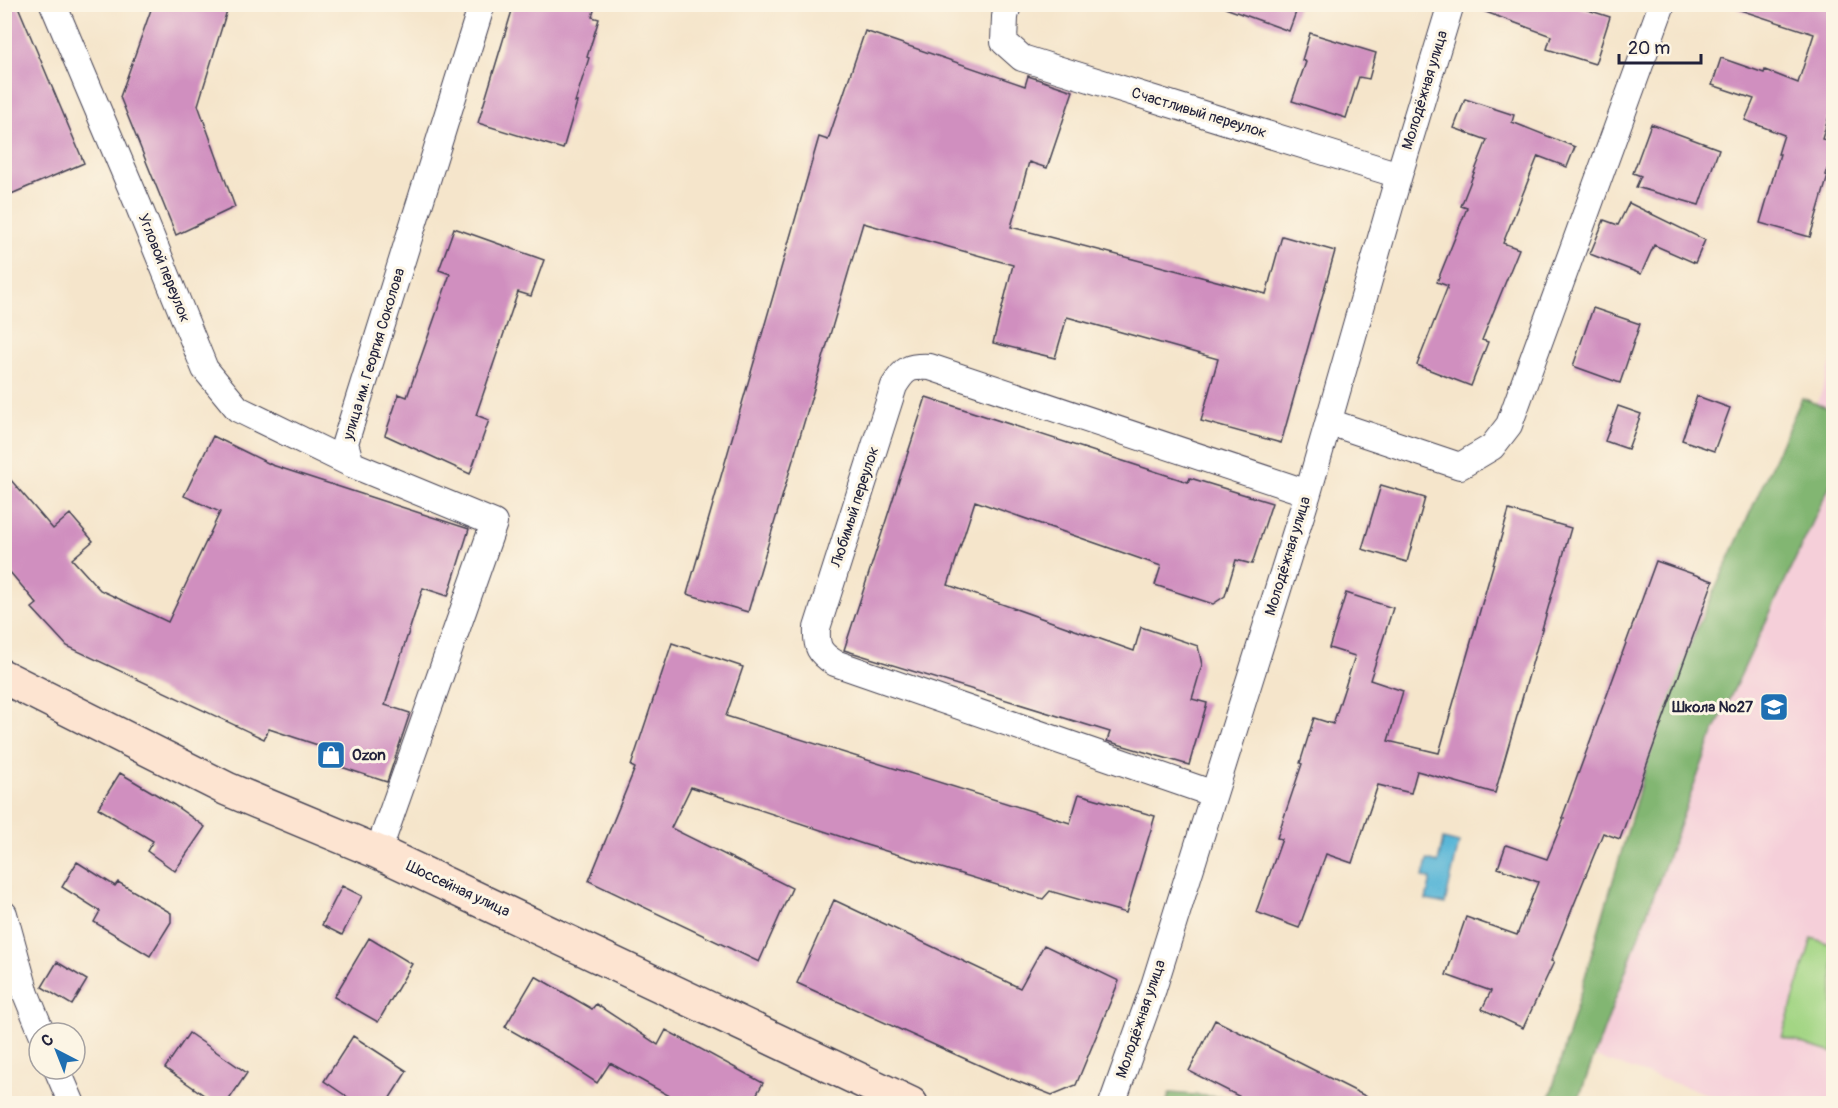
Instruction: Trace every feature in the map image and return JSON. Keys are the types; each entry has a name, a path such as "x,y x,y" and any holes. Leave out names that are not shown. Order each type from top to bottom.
{"street":[{"name":"Угловой переулок","path":"53,4 205,369 238,409 351,464"},
{"name":"улица им. Георгия Соколова","path":"351,464 345,443 482,4"},
{"name":"Счастливый переулок","path":"1008,4 1004,42 1022,58 1398,175"},
{"name":"Молодёжная улица","path":"1112,1104 1153,989 1308,493 1398,175 1451,4"},
{"path":"1329,422 1460,466 1492,447 1509,425 1662,4"},
{"name":"Любимый переулок","path":"1214,794 835,663 823,656 817,643 817,628 894,386 902,373 915,366 930,367 1308,493"},
{"path":"351,464 494,523 378,852"},
{"name":"Шоссейная улица","path":"4,677 227,789 378,852 911,1104"},
{"path":"4,914 26,994 37,1021"},
{"path":"62,1081 72,1104"}],"shaded area":[{"name":"Школа №27","path":"1833,357 1833,1103 1735,1103 1595,1057"}],"green space":[{"path":"1802,398 1833,410 1833,479 1713,734 1577,1103 1548,1104 1667,695"},
{"path":"1812,938 1833,945 1833,1053 1782,1037"},
{"path":"1170,1093 1231,1098 1244,1103 1166,1103"}],"water":[{"path":"1443,839 1459,843 1445,904 1426,900 1431,879 1423,877 1427,860 1438,863"}],"building":[{"path":"4,4 17,4 84,163 4,197"},
{"path":"153,4 229,4 198,105 235,207 176,235 120,97"},
{"path":"514,4 596,4 592,17 599,19 563,149 478,123"},
{"path":"1225,4 1299,4 1289,31 1225,8"},
{"path":"1472,4 1569,4 1610,17 1595,64 1547,49 1551,36 1472,7"},
{"path":"1738,4 1833,4 1833,103 1822,139 1833,142 1833,151 1810,237 1760,223 1784,135 1745,120 1754,99 1712,85 1721,58 1764,73 1765,70 1798,83 1814,34 1737,9"},
{"path":"865,31 1025,86 1028,76 1073,91 1047,168 1029,162 1011,227 1266,294 1282,236 1335,251 1281,443 1201,421 1218,359 1067,317 1055,358 993,343 1013,265 863,223 748,612 687,594 819,137 828,140"},
{"path":"1310,33 1376,53 1369,79 1359,77 1346,118 1292,101 1306,62 1302,60"},
{"path":"1465,99 1514,115 1512,122 1575,147 1567,167 1538,156 1503,243 1519,249 1482,340 1488,342 1471,386 1417,365 1448,286 1437,282 1467,208 1461,206 1487,140 1454,128"},
{"path":"1651,124 1719,149 1699,205 1636,187 1641,176 1633,173"},
{"path":"1629,203 1705,240 1695,263 1654,245 1641,274 1590,254 1604,220 1618,225"},
{"path":"454,228 544,260 531,296 518,292 476,415 489,420 470,474 385,435 399,394 407,397 450,274 439,270"},
{"path":"1593,308 1640,324 1620,383 1573,366"},
{"path":"1697,396 1730,408 1714,451 1682,440"},
{"path":"926,397 1188,482 1190,478 1272,503 1252,564 1236,560 1225,596 1213,604 1155,585 1161,566 975,501 948,585 1134,651 1141,627 1198,646 1202,665 1192,699 1207,703 1189,765 1107,741 1110,732 844,650"},
{"path":"1618,406 1641,414 1628,449 1605,441"},
{"path":"213,436 272,465 469,529 448,596 423,588 385,705 410,713 387,782 326,762 330,749 269,729 264,739 67,646 32,608 37,604 4,565 4,472 53,529 70,514 93,541 72,559 100,590 168,622 220,512 184,496"},
{"path":"1381,485 1425,498 1407,562 1362,549"},
{"path":"1509,510 1571,528 1495,793 1417,771 1411,793 1378,785 1352,863 1326,854 1299,928 1256,912 1282,839 1277,838 1302,764 1300,763 1314,718 1333,724 1355,656 1329,648 1346,593 1393,608 1370,680 1403,691 1388,741 1439,753"},
{"path":"1656,561 1713,581 1620,839 1603,833 1551,961 1554,962 1523,1028 1482,1009 1491,991 1446,975 1466,917 1517,935 1538,882 1498,868 1506,845 1547,859 1564,818 1562,818"},
{"path":"672,643 743,667 726,716 1070,823 1079,794 1155,816 1126,913 1050,891 1043,899 863,844 691,787 671,828 792,888 759,962 589,881 635,768 631,766"},
{"path":"120,773 174,805 205,827 175,871 147,851 153,841 98,808"},
{"path":"77,862 115,886 118,882 171,913 171,922 150,956 94,922 100,911 62,887"},
{"path":"342,886 362,896 342,935 322,925"},
{"path":"834,900 1020,988 1044,945 1119,981 1076,1085 1052,1095 1001,1075 797,983"},
{"path":"369,938 412,964 378,1022 334,997"},
{"path":"57,962 87,980 72,1005 42,987"},
{"path":"535,976 592,1009 596,1004 658,1045 666,1030 763,1083 751,1104 684,1104 610,1063 597,1083 505,1027"},
{"path":"1215,1020 1381,1104 1254,1104 1189,1071"},
{"path":"189,1033 247,1073 226,1104 217,1104 165,1068"},
{"path":"353,1036 407,1071 386,1104 358,1104 324,1081"}],"place":[{"name":"Школа №27","path":"1774,707"},
{"name":"Ozon","path":"331,755"}]}
